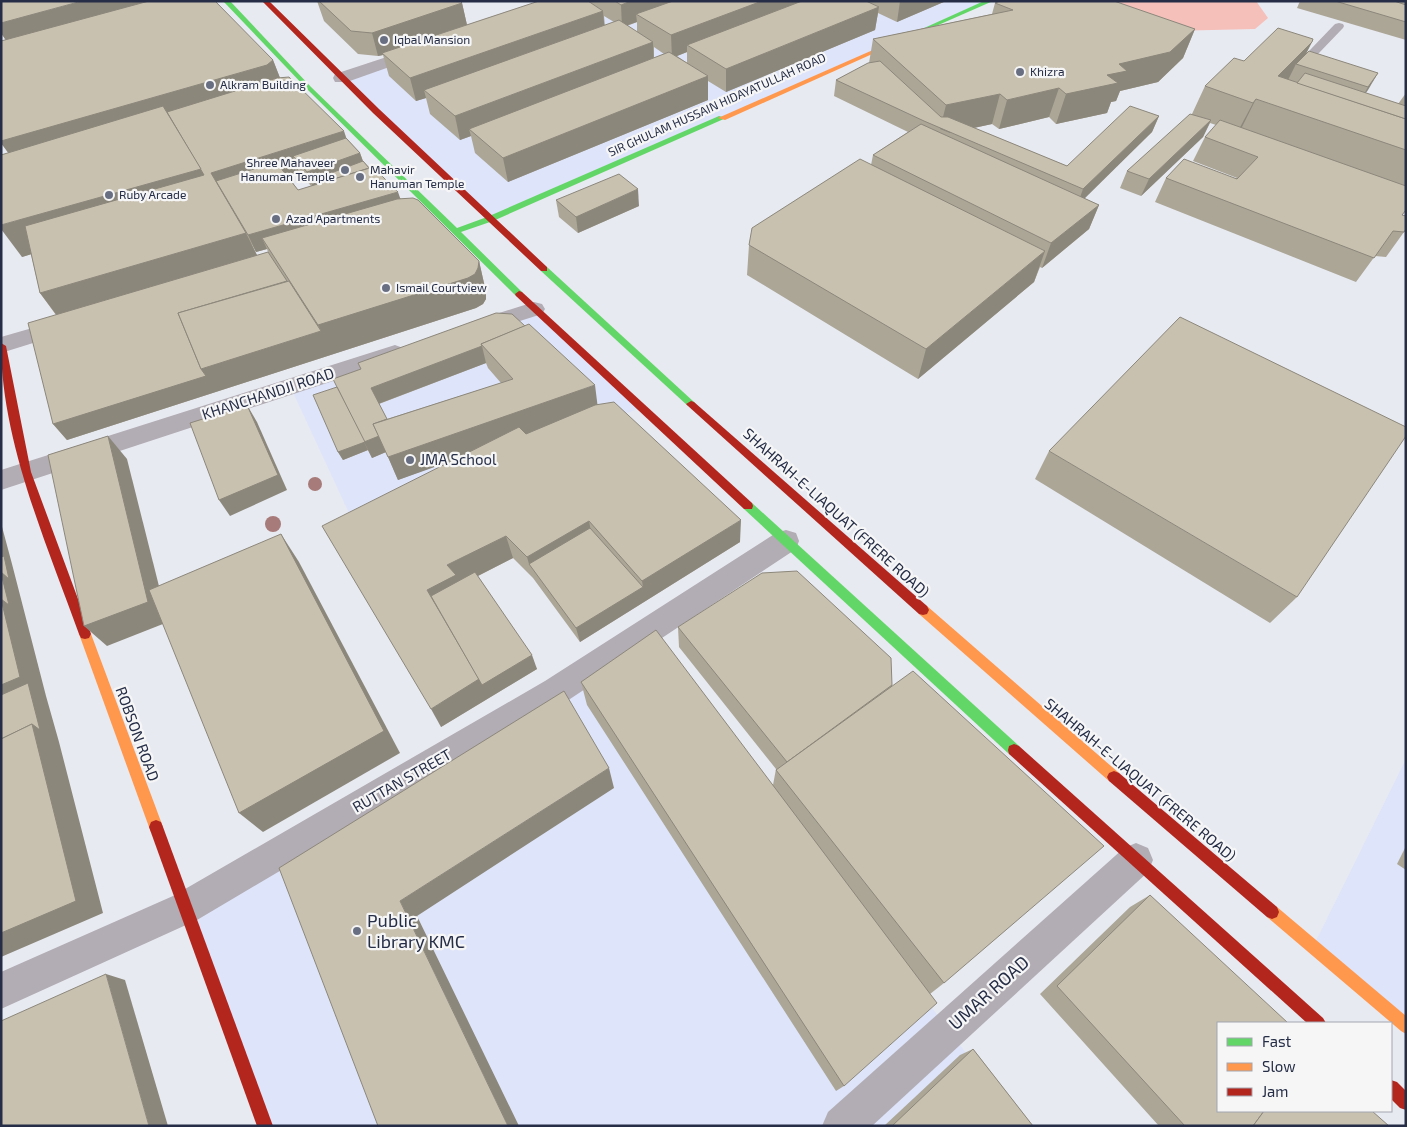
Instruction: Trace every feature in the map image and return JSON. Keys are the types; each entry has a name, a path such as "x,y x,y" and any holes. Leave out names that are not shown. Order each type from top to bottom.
{"main road":[{"name":"SHAHRAH-E-LIAQUAT (FRERE ROAD)","path":"265,1 341,78 564,289 1036,711 1406,1026"},
{"name":"SIR GHULAM HUSSAIN HIDAYATULLAH ROAD","path":"454,232 490,219 990,1"},
{"path":"219,2 309,88 428,216 454,232 534,309 786,541 1317,1022"},
{"name":"ROBSON ROAD","path":"1,346 26,472 265,1126"},
{"path":"1392,1089 1406,1102"}],"street":[{"path":"341,78 432,47"},
{"path":"290,94 309,88"},
{"path":"459,333 534,309"},
{"path":"1,346 86,319"},
{"name":"KHANCHANDJI ROAD","path":"1,480 412,348"},
{"name":"RUTTAN STREET","path":"1,991 185,908 556,691 786,541"},
{"name":"UMAR ROAD","path":"842,1126 1136,860"}],"lane":[{"path":"1314,52 1339,26"}],"shaded area":[{"path":"569,1 990,1 490,218 341,78"},
{"path":"1256,1 1268,18 1255,29 1170,31 1136,20 1116,2"},
{"name":"JMA School","path":"534,309 641,408 349,513 290,386"},
{"path":"648,631 1021,1126 265,1126 184,908"},
{"path":"1406,759 1406,1026 1313,947"}],"building":[{"path":"1,1 82,1 1,23"},
{"path":"149,1 215,1 273,60 267,65 1,141 1,41"},
{"path":"319,1 460,1 462,3 372,33 351,31"},
{"path":"539,1 588,1 603,11 410,78 382,53"},
{"path":"615,1 631,1 621,5"},
{"path":"673,1 762,1 671,35 636,14"},
{"path":"802,1 866,1 879,7 726,69 687,45"},
{"name":"Khizra","path":"1000,1 1114,1 1195,29 1170,52 1119,64 1127,71 1107,75 1118,83 1066,94 1059,88 1007,100 1000,94 946,105 873,39 1013,10 995,3"},
{"path":"1335,1 1394,1 1406,5 1406,22"},
{"path":"619,20 653,42 455,116 424,90"},
{"path":"1278,28 1313,39 1278,76 1406,119 1406,150 1256,99 1253,103 1205,86 1234,58 1244,61"},
{"path":"1309,51 1378,73 1368,87 1296,64"},
{"path":"669,52 708,76 503,158 469,129"},
{"path":"880,61 941,117 948,117 1067,166 1130,106 1159,116 1083,189 924,121 836,80 868,63"},
{"path":"1305,73 1406,106 1406,119 1297,83"},
{"path":"289,77 344,131 211,173 246,233 40,293 25,226 204,175 167,112 277,78"},
{"path":"163,106 201,169 1,225 1,155"},
{"path":"1190,114 1211,120 1149,179 1127,171"},
{"path":"1220,120 1406,186 1406,210 1402,215 1406,216 1406,229 1404,232 1393,231 1374,258 1166,178 1184,159 1237,179 1258,157 1205,137"},
{"path":"921,124 1099,205 1051,243 873,155"},
{"path":"346,138 360,153 307,172 293,156"},
{"path":"860,159 1045,251 926,349 749,245 752,228"},
{"path":"363,161 369,168 328,181 323,176"},
{"path":"276,162 298,190 373,167 398,192 248,235 216,181"},
{"path":"619,174 638,189 576,217 556,200"},
{"name":"Ismail Courtview","path":"413,198 418,200 479,261 475,274 468,278 318,325 262,238 397,199"},
{"path":"268,252 287,281 178,313 201,369 206,376 53,424 28,323"},
{"path":"289,281 321,331 201,369 178,313"},
{"path":"496,313 512,314 525,326 481,344 482,346 371,388 387,419 373,424 379,436 364,442 333,379 361,369 358,363"},
{"path":"1180,317 1406,427 1406,436 1297,597 1049,451"},
{"path":"529,324 595,385 388,457 373,424 513,379 481,344"},
{"path":"337,387 365,442 338,452 313,395"},
{"path":"614,402 741,520 642,581 589,521 527,557 506,536 447,565 456,575 427,590 479,679 431,709 322,526 519,427 526,434 595,405"},
{"path":"247,405 278,475 219,500 190,423"},
{"path":"108,436 148,602 84,626 48,455"},
{"path":"590,528 643,587 576,628 529,564"},
{"path":"281,534 384,731 239,813 149,590"},
{"path":"4,556 9,579 1,572 1,557"},
{"path":"797,571 891,658 892,685 787,762 678,627 762,573"},
{"path":"475,572 532,655 482,685 431,596"},
{"path":"1,573 9,605 1,599"},
{"path":"1,599 20,677 1,685"},
{"path":"656,630 937,1003 844,1086 581,682"},
{"path":"913,671 1104,846 944,983 776,770"},
{"path":"28,683 40,730 32,724 1,739 1,695"},
{"path":"564,691 609,768 400,901 508,1126 378,1126 279,868"},
{"path":"32,724 76,901 1,933 1,739"},
{"path":"1150,895 1287,1022 1217,1022 1217,1112 1263,1112 1253,1126 1185,1126 1057,986"},
{"path":"106,974 149,1126 1,1126 1,1021"},
{"path":"973,1049 1033,1126 892,1126"},
{"path":"1263,1112 1373,1112 1389,1126 1253,1126"}],"traffic: fast":[{"path":"226,1 309,88 519,294"},
{"path":"925,29 990,1"},
{"path":"454,232 490,219 722,118"},
{"path":"544,269 691,404"},
{"path":"748,506 1014,750"}],"traffic: slow":[{"path":"722,118 925,29"},
{"path":"923,610 1114,777"},
{"path":"85,634 156,827"},
{"path":"1272,912 1406,1026"}],"traffic: jam":[{"path":"265,1 376,111 544,269"},
{"path":"519,294 748,506"},
{"path":"1,346 26,472 85,634"},
{"path":"691,404 923,610"},
{"path":"1014,750 1317,1022"},
{"path":"1114,777 1272,912"},
{"path":"156,827 265,1126"},
{"path":"1392,1089 1406,1102"}],"place":[{"name":"Iqbal Mansion","path":"384,40"},
{"name":"Khizra","path":"1020,72"},
{"name":"Alkram Building","path":"210,85"},
{"name":"Shree Mahaveer Hanuman Temple","path":"345,170"},
{"name":"Mahavir Hanuman Temple","path":"360,177"},
{"name":"Ruby Arcade","path":"109,195"},
{"name":"Azad Apartments","path":"276,219"},
{"name":"Ismail Courtview","path":"386,288"},
{"name":"JMA School","path":"410,460"},
{"name":"Public Library KMC","path":"357,931"}]}
